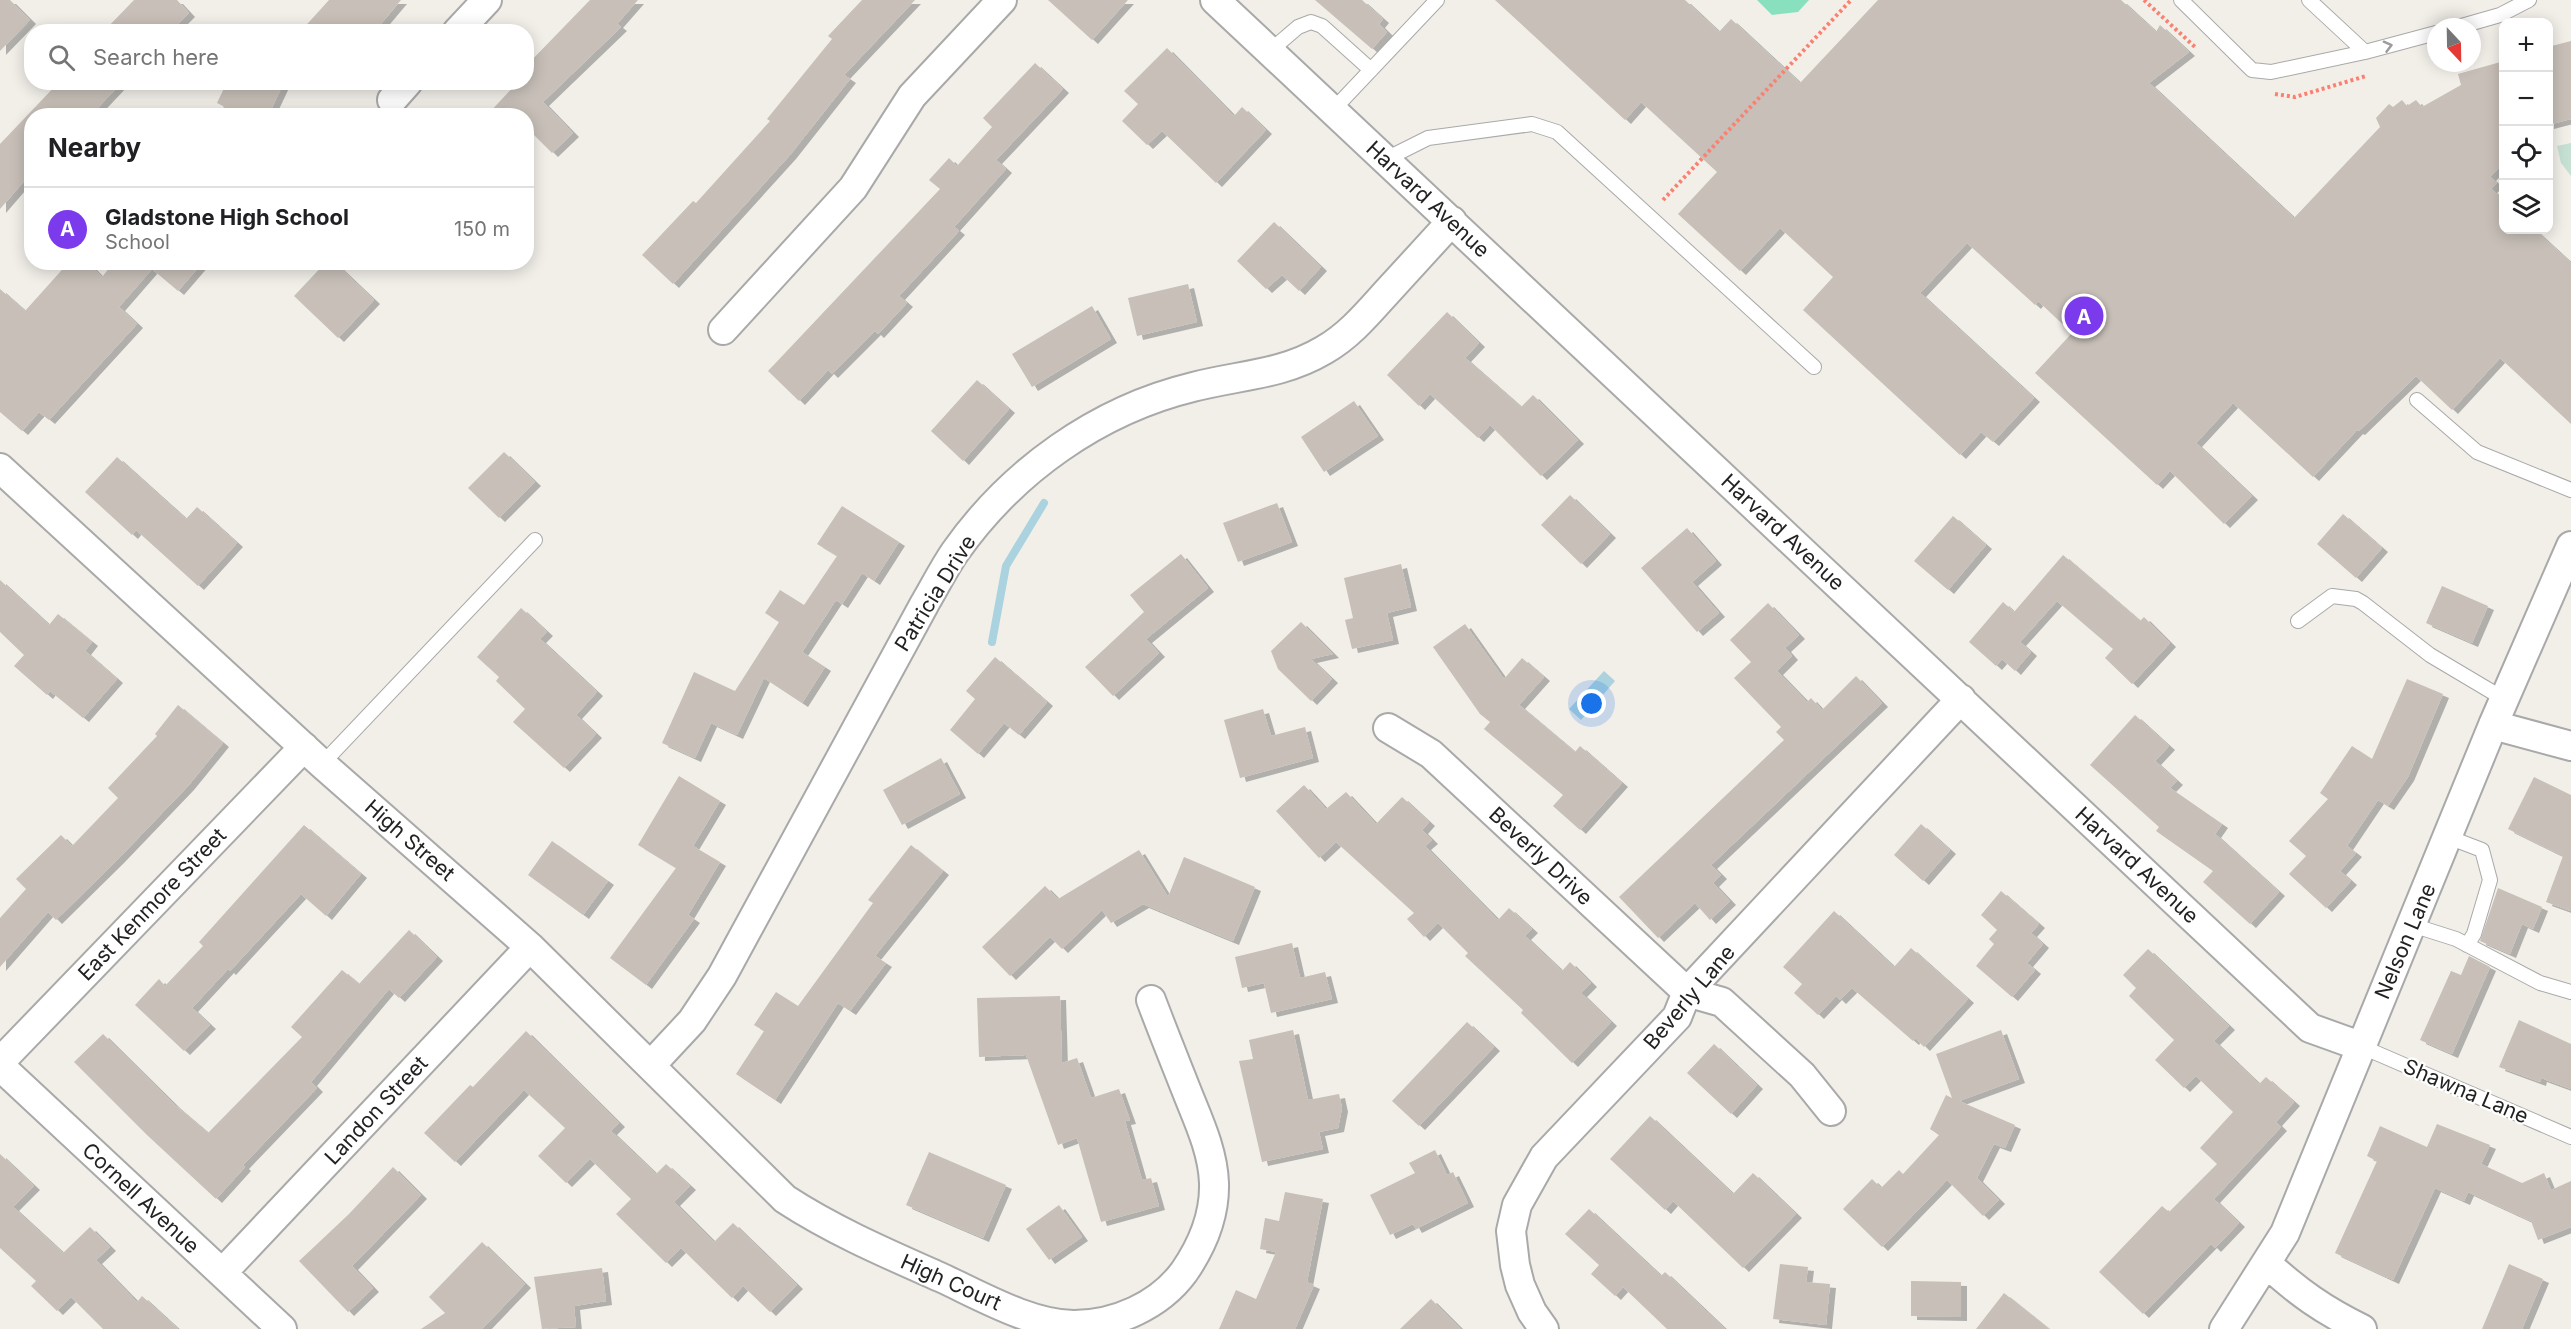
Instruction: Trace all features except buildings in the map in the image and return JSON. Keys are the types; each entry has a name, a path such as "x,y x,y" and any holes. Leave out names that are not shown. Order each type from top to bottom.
{"street":[{"path":"464,24 487,0"},
{"path":"723,330 853,188 912,96 1002,0"},
{"name":"Harvard Avenue","path":"1215,0 2310,1028 2361,1046"},
{"name":"Patricia Drive","path":"651,1065 692,1021 722,976 925,603 955,552 988,511 1048,456 1081,434 1116,415 1152,398 1194,386 1284,369 1326,349 1363,319 1452,221"},
{"name":"High Street","path":"0,468 313,755 530,947 785,1198 813,1218"},
{"name":"Nelson Lane","path":"2224,1329 2285,1233 2493,725 2571,546"},
{"name":"Beverly Lane","path":"1544,1329 1532,1312 1520,1285 1511,1231 1517,1205 1544,1157 1677,1017 1687,992 1961,699"},
{"path":"2493,725 2571,746"},
{"name":"Beverly Drive","path":"1388,728 1431,754 1687,992"},
{"name":"East Kenmore Street","path":"0,1064 313,755"},
{"name":"Landon Street","path":"222,1273 530,947"},
{"path":"1687,992 1722,1002 1802,1075 1831,1111"},
{"name":"High Court","path":"813,1218 983,1297 1046,1322 1073,1325 1100,1323 1128,1315 1151,1303 1177,1282 1198,1252 1210,1219 1214,1183 1207,1142 1150,1000"},
{"name":"Cornell Avenue","path":"0,1064 282,1329"},
{"path":"2266,1263 2298,1292 2334,1315 2362,1329"}],"lane":[{"path":"1333,110 1437,0"},
{"path":"2181,0 2252,70 2271,72 2365,52 2427,35"},
{"path":"2309,0 2365,52"},
{"path":"2481,20 2500,15 2529,0"},
{"path":"1270,51 1298,27 1311,22 1322,26 1371,70"},
{"path":"1386,159 1428,138 1532,124 1557,132 1814,367"},
{"path":"2417,400 2477,452 2571,490"},
{"path":"313,755 535,540"},
{"path":"2298,621 2332,596 2356,599 2430,655 2504,699"},
{"path":"2448,837 2481,850 2490,880 2474,934 2467,945"},
{"path":"2412,925 2467,945 2540,983 2571,992"},
{"name":"Shawna Lane","path":"2361,1046 2571,1137"}],"path":[{"path":"1648,216 1851,0"}],"green space":[{"path":"1757,0 1809,0 1798,12 1772,15"},
{"path":"2571,143 2571,176 2561,163 2557,146"}],"water":[{"path":"1604,671 1615,681 1581,720 1569,709"}],"waterway":[{"path":"992,642 1006,566 1044,503"}],"place":[{"name":"Gladstone High School","path":"2084,316"}]}
